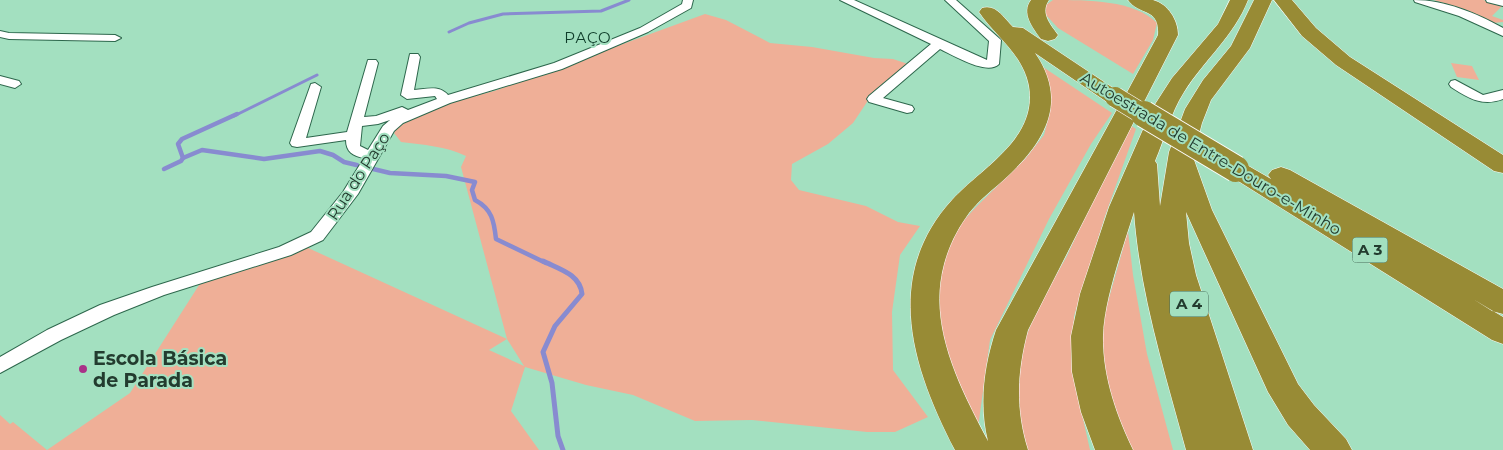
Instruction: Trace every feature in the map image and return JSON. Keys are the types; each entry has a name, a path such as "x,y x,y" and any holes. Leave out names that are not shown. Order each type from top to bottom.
{"highway":[{"path":"1040,0 1036,5 1035,11 1048,35"},
{"path":"1009,450 1001,412 1000,382 1004,354 1012,330 1168,35 1169,26 1165,17 1155,8 1137,0"},
{"name":"A 4","path":"1205,450 1164,308 1151,246 1145,193 1146,153 1160,111 1175,88 1218,36 1239,0"},
{"name":"A 4","path":"1234,450 1191,314 1180,268 1173,206 1176,174 1181,153 1188,129 1205,90 1240,47 1263,0"},
{"path":"1283,0 1309,32 1343,61 1503,166"},
{"path":"974,450 950,404 930,348 925,316 927,278 932,258 948,223 972,194 1021,147 1036,124 1041,100 1038,78 997,7"},
{"name":"Autoestrada de Entre-Douro-e-Minho","path":"997,7 1048,35 1119,90"},
{"name":"Autoestrada de Entre-Douro-e-Minho","path":"997,7 1119,90 1238,160 1503,303"},
{"path":"1114,450 1106,433 1091,388 1087,343 1094,300 1117,222 1146,153"},
{"path":"1181,153 1199,210 1285,392 1301,415 1333,450"},
{"name":"Autoestrada de Entre-Douro-e-Minho","path":"1238,160 1503,332"}],"street":[{"name":"Rua do Paço","path":"0,366 54,335 107,310 158,291 285,251 316,236 350,194 388,129 398,120 442,97 558,66 590,53 663,20 687,6 688,0"},
{"path":"845,0 982,64 993,64 995,40 950,0"},
{"path":"1419,0 1455,10 1502,31"},
{"path":"1491,0 1503,3"},
{"path":"0,34 9,36 116,38"},
{"path":"907,109 874,99 938,44"},
{"path":"316,87 297,143 355,129 442,97 438,92 407,96 414,57"},
{"path":"368,163 364,154 353,148 355,129 372,63"},
{"path":"0,80 15,84"},
{"path":"1455,84 1484,99 1494,99 1503,94"}],"shaded area":[{"path":"1053,0 1110,3 1136,10 1147,15 1157,23 1153,40 1133,74 1058,28 1046,15 1046,5"},
{"path":"1434,0 1483,0 1503,5 1492,16 1503,20 1503,22 1493,23 1469,11"},
{"path":"705,14 726,20 770,43 893,59 908,64 867,102 853,123 828,144 792,164 791,180 799,190 866,206 898,222 920,226 900,255 892,312 893,370 928,417 895,432 867,432 752,420 695,421 633,395 586,385 525,367 511,411 539,450 47,450 130,393 201,282 249,269 306,247 507,339 461,167 466,156 442,148 401,142 394,133 396,129 410,119 439,105 494,91","holes":["507,339 524,366 489,350"]},
{"path":"1037,63 1112,113 1091,144 1049,219 990,340 977,435 941,352 935,299 942,257 956,229 1026,158 1044,135 1050,112 1050,94"},
{"path":"1451,63 1472,66 1479,80 1457,77"},
{"path":"1130,125 1136,129 1105,216 1074,316 1072,370 1090,450 1021,450 1017,360 1036,311 1067,256 1102,181 1120,150"},
{"path":"1128,231 1133,275 1147,354 1173,450 1128,450 1105,397 1102,323"},
{"path":"0,415 10,424 13,422 47,450 0,450"}],"waterway":[{"path":"449,32 469,23 503,14 601,11 629,0"},
{"path":"234,116 317,75"},
{"path":"183,158 178,144 182,139 237,114"},
{"path":"183,158 202,150 264,159 320,151 333,155 344,162 390,173 446,176 475,182 472,190 475,200 489,212 496,239 546,263"},
{"path":"164,169 181,161 183,158"},
{"path":"543,261 573,277 580,287 582,294 555,326 543,352 552,383 558,436 563,450"}],"place":[{"name":"Escola Básica de Parada","path":"83,369"}],"district":[{"name":"PAÇO","path":"588,38"}]}
